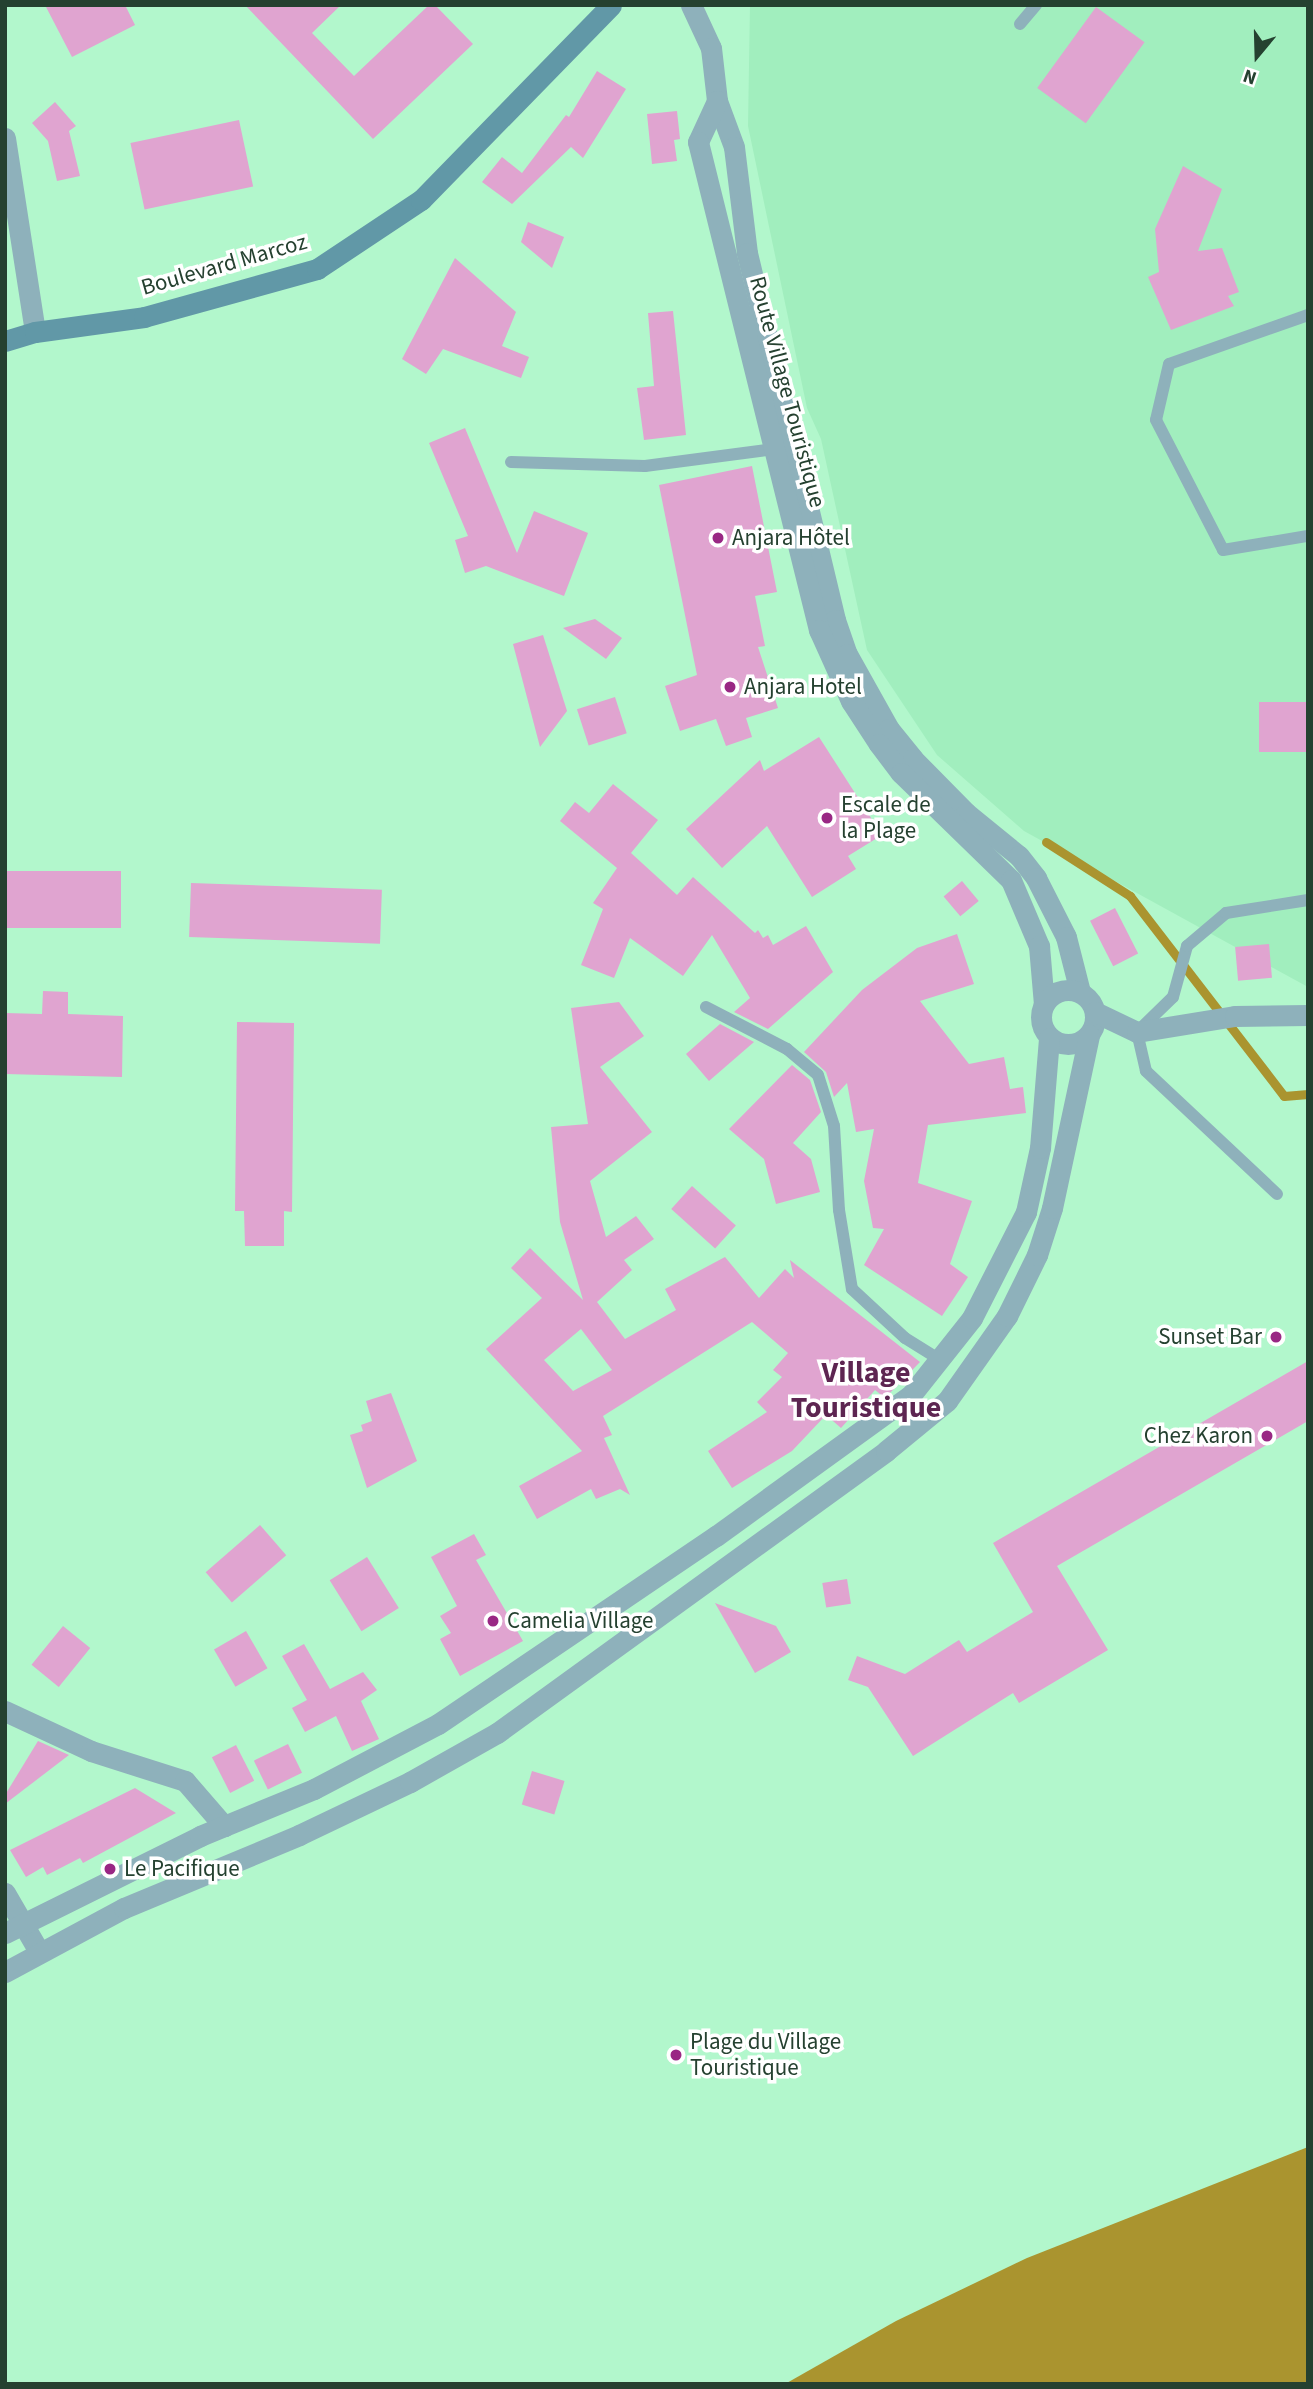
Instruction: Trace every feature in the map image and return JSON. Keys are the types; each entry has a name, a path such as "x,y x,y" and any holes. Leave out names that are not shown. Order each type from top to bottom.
{"main road":[{"name":"Boulevard Marcoz","path":"5,341 36,331 144,317 317,269 421,200 611,5"}],"street":[{"name":"Route Village Touristique","path":"691,5 711,48 717,102 734,147 747,253 814,565 830,660 865,723 995,862 1023,902 1039,946 1044,1004"},
{"name":"Route Village Touristique","path":"717,102 698,142 775,449 814,565"},
{"path":"5,138 36,331"},
{"name":"Route Village Touristique","path":"918,777 1019,856 1036,878 1066,937 1080,992"},
{"path":"5,1933 24,1921 224,1826 314,1788 485,1695 850,1442 911,1395 942,1361 1004,1263 1026,1212 1040,1148 1049,1038 1042,1019 1044,1004 1056,992 1080,992 1095,1012 1137,1031 1187,1021 1234,1016 1308,1015"},
{"path":"5,1972 38,1950 124,1908 312,1830 410,1782 497,1733 886,1451 947,1401 1007,1316 1037,1255 1052,1208 1095,1012"},
{"path":"1049,1038 1067,1044 1089,1035"},
{"path":"5,1710 91,1751 186,1781 224,1826"},
{"path":"5,1893 24,1921 38,1950"}],"lane":[{"path":"1020,24 1036,5"},
{"path":"1308,315 1168,364 1156,420 1223,550 1308,536"},
{"path":"511,462 645,466 775,449"},
{"path":"1278,1194 1146,1071 1137,1031 1173,997 1188,946 1226,913 1308,900"},
{"path":"706,1007 787,1049 818,1075 834,1126 839,1210 852,1289 905,1338 942,1361"}],"shaded area":[{"path":"750,5 1308,5 1308,987 1024,831 937,755 867,650 821,439 807,408 748,126"},
{"path":"1308,2147 1308,2384 785,2384 896,2321 1027,2258"}],"building":[{"path":"45,5 125,5 135,25 72,57"},
{"path":"245,5 341,5 312,33 354,76 429,5 435,5 473,44 373,139"},
{"path":"1096,7 1145,42 1086,123 1037,88"},
{"path":"597,71 626,89 583,158 571,147 512,204 482,182 502,157 522,173 566,115 569,117"},
{"path":"55,102 76,126 69,131 80,176 57,181 48,141 32,123"},
{"path":"677,111 680,139 674,140 677,161 652,164 647,114"},
{"path":"239,120 253,187 145,210 130,143"},
{"path":"1183,166 1222,189 1198,251 1222,248 1239,292 1228,296 1234,306 1171,330 1148,277 1159,272 1155,229"},
{"path":"528,222 564,237 552,268 521,242"},
{"path":"455,258 516,312 502,346 529,357 521,378 443,349 426,374 402,359"},
{"path":"673,311 686,435 644,440 637,388 654,386 648,313"},
{"path":"465,428 517,553 534,511 588,533 564,596 486,566 465,573 455,540 468,536 429,443"},
{"name":"Anjara Hôtel","path":"752,466 777,592 755,596 765,646 758,647 778,708 746,718 752,737 726,746 716,719 680,731 665,686 697,675 659,485"},
{"path":"595,619 622,638 606,659 563,628"},
{"path":"543,635 567,711 540,747 513,644"},
{"path":"615,697 627,733 589,746 577,709"},
{"path":"1259,702 1308,702 1308,752 1259,752"},
{"name":"Escale de la Plage","path":"819,737 882,835 848,856 856,869 812,897 767,826 722,868 686,829 760,760 764,771"},
{"path":"613,784 658,820 631,853 677,895 693,877 755,933 758,930 763,938 768,935 773,945 806,926 833,972 768,1029 734,1012 750,998 712,935 683,976 630,938 614,978 581,965 603,909 593,903 617,868 560,821 575,802 589,813"},
{"path":"5,871 121,871 121,928 5,928"},
{"path":"962,881 979,901 960,916 944,896"},
{"path":"191,883 382,890 380,944 189,937"},
{"path":"1115,908 1138,953 1113,966 1090,921"},
{"path":"957,934 974,984 920,1001 969,1064 1004,1057 1010,1089 1023,1087 1026,1113 928,1125 918,1183 972,1201 950,1264 968,1277 942,1316 864,1265 884,1229 873,1228 864,1181 874,1129 856,1132 847,1083 834,1097 826,1072 804,1052 862,990 917,948"},
{"path":"1269,944 1272,978 1238,981 1235,947"},
{"path":"43,991 68,992 68,1014 123,1016 122,1077 5,1074 5,1013 42,1014"},
{"path":"619,1002 644,1036 600,1067 652,1132 590,1181 606,1237 636,1216 654,1239 624,1260 632,1270 597,1302 625,1339 676,1310 665,1289 725,1257 759,1298 785,1269 794,1278 790,1260 920,1362 885,1398 875,1390 841,1428 826,1415 792,1451 732,1488 708,1451 767,1412 757,1402 782,1377 773,1370 788,1353 752,1322 603,1416 612,1435 604,1438 630,1495 620,1489 596,1499 591,1489 537,1519 519,1486 582,1451 486,1349 542,1298 511,1268 530,1248 583,1300 560,1222 551,1127 588,1124 571,1008","holes":["581,1329 612,1370 573,1391 544,1360"]},
{"path":"237,1022 294,1023 292,1212 284,1211 284,1246 245,1246 244,1211 235,1211"},
{"path":"720,1024 754,1042 709,1081 686,1054"},
{"path":"792,1065 810,1080 821,1112 793,1143 811,1159 820,1192 776,1204 764,1159 729,1129"},
{"path":"692,1186 736,1225 715,1249 671,1209"},
{"path":"1308,1361 1308,1421 1057,1566 1108,1650 1019,1703 1013,1693 913,1756 868,1687 848,1680 857,1656 905,1674 959,1640 967,1652 1033,1612 993,1543"},
{"path":"391,1393 417,1461 367,1488 350,1435 363,1431 361,1425 372,1421 366,1401"},
{"path":"260,1525 286,1555 232,1602 206,1572"},
{"path":"474,1534 486,1555 476,1560 523,1641 460,1676 440,1639 451,1633 440,1616 457,1606 431,1557"},
{"path":"367,1557 399,1608 361,1631 330,1580"},
{"path":"847,1579 851,1604 826,1608 822,1583"},
{"path":"715,1603 776,1626 791,1652 755,1673"},
{"path":"63,1626 90,1648 59,1687 32,1665"},
{"path":"246,1631 268,1668 235,1687 214,1650"},
{"path":"304,1644 330,1689 363,1672 377,1690 361,1701 379,1739 352,1751 336,1716 305,1732 292,1708 307,1700 282,1656"},
{"path":"38,1741 69,1755 5,1804 5,1795"},
{"path":"288,1744 302,1773 268,1789 254,1761"},
{"path":"236,1745 254,1781 230,1793 212,1757"},
{"path":"532,1771 565,1781 554,1814 522,1804"},
{"path":"135,1788 176,1813 83,1863 80,1858 47,1875 43,1867 26,1877 10,1850"}],"waterway":[{"path":"1046,842 1130,896 1284,1096 1308,1094"}],"place":[{"name":"Anjara Hôtel","path":"718,538"},
{"name":"Anjara Hotel","path":"730,687"},
{"name":"Escale de la Plage","path":"827,818"},
{"name":"Sunset Bar","path":"1276,1337"},
{"name":"Chez Karon","path":"1267,1436"},
{"name":"Camelia Village","path":"493,1621"},
{"name":"Le Pacifique","path":"110,1869"},
{"name":"Plage du Village Touristique","path":"676,2055"}],"district":[{"name":"Village Touristique","path":"866,1390"}]}
